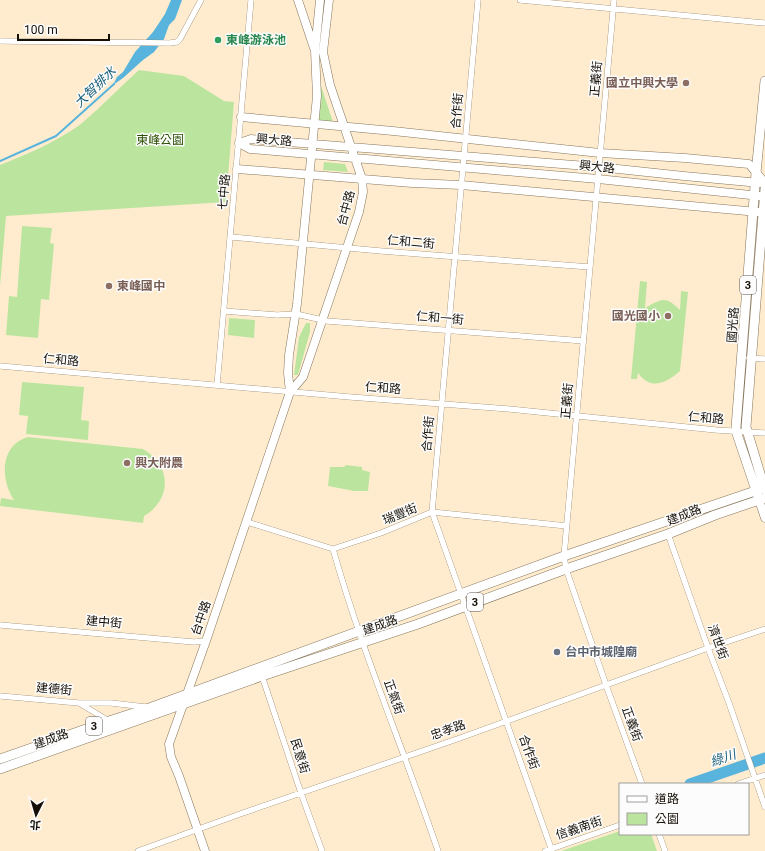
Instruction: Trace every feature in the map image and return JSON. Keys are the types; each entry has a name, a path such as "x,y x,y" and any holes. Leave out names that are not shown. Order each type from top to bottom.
{"main road":[{"name":"國光路","path":"762,493 746,432 747,358 753,212 754,196 760,180 765,82"},
{"name":"國光路","path":"762,493 736,431 747,358 761,284 765,194"},
{"name":"建成路","path":"0,760 188,693 363,643 418,624 566,568 668,534 762,493"},
{"name":"建成路","path":"0,770 184,704 359,630 460,595 564,556 762,493"}],"street":[{"path":"0,41 177,42 201,0"},
{"name":"七中路","path":"217,385 251,0"},
{"name":"台中路","path":"298,0 315,51"},
{"name":"台中路","path":"290,392 288,373 296,314 317,96 315,51 320,0"},
{"name":"台中路","path":"205,851 169,748 170,742 206,641 290,392 303,377 364,189 362,179 330,85 323,52 329,0"},
{"name":"合作街","path":"478,0 432,512 460,595 552,850"},
{"path":"520,0 765,23"},
{"name":"正義街","path":"614,0 564,556 566,568 606,685 642,783"},
{"name":"興大路","path":"241,117 343,126 600,153 685,158 749,164 760,180"},
{"name":"興大路","path":"239,143 251,139 599,167 684,176 760,180"},
{"name":"興大路","path":"239,143 250,150 598,179 754,196 765,194"},
{"path":"236,168 412,183 461,185 764,213"},
{"name":"仁和二街","path":"231,236 346,248 590,267"},
{"name":"仁和一街","path":"224,311 277,315 296,314 322,319 584,340"},
{"path":"747,358 765,359"},
{"name":"仁和路","path":"0,366 765,433"},
{"name":"國光路","path":"762,493 765,518"},
{"name":"瑞豐街","path":"333,549 381,533 432,512 567,526"},
{"path":"246,522 333,549"},
{"name":"濟世街","path":"668,534 755,778"},
{"name":"正氣街","path":"333,549 344,588 363,643 438,851"},
{"name":"建中街","path":"0,625 206,641"},
{"name":"忠孝路","path":"138,851 765,629"},
{"name":"民意街","path":"261,672 322,851"},
{"name":"建德街","path":"0,696 79,703 109,721"},
{"path":"79,703 111,703 152,707"},
{"path":"101,734 109,721"},
{"path":"741,783 765,775"},
{"path":"755,778 765,807"},
{"name":"信義南街","path":"544,851 552,850 619,825"},
{"path":"659,835 665,851"}],"green space":[{"name":"東峰公園","path":"139,70 184,76 224,101 234,102 226,202 6,216 0,286 0,165 42,147 82,123"},
{"path":"321,86 333,122 319,121"},
{"path":"324,162 345,164 348,172 323,170"},
{"path":"22,226 52,228 50,243 54,244 49,300 41,299 38,338 6,335 9,296 17,297"},
{"path":"640,281 647,282 645,308 656,302 664,300 671,302 680,310 681,291 688,292 680,371 664,382 648,382 638,373 637,379 631,379"},
{"path":"229,318 255,320 254,338 228,335"},
{"path":"306,323 310,323 310,332 298,375 294,375 299,337"},
{"path":"22,382 84,387 81,420 89,421 88,440 26,434 28,416 19,415"},
{"path":"28,437 143,449 153,456 159,464 165,482 164,492 160,501 144,516 143,523 0,506 1,498 14,500 9,492 6,482 5,464 8,455 12,447 19,441"},
{"path":"346,465 362,467 362,470 370,472 368,491 354,491 328,486 330,467 344,467"},
{"path":"619,831 619,835 651,835 657,851 561,851"}],"water":[{"path":"171,0 182,0 175,19 169,25 164,39 154,52 113,85 135,52 153,32 165,14"}],"waterway":[{"name":"大智排水","path":"0,161 56,136 114,84"},
{"name":"綠川","path":"693,783 765,758"}],"place":[{"name":"東峰游泳池","path":"218,40"},
{"name":"國立中興大學","path":"686,83"},
{"name":"東峰國中","path":"109,286"},
{"name":"國光國小","path":"668,316"},
{"name":"興大附農","path":"127,463"},
{"name":"台中市城隍廟","path":"557,652"}]}
